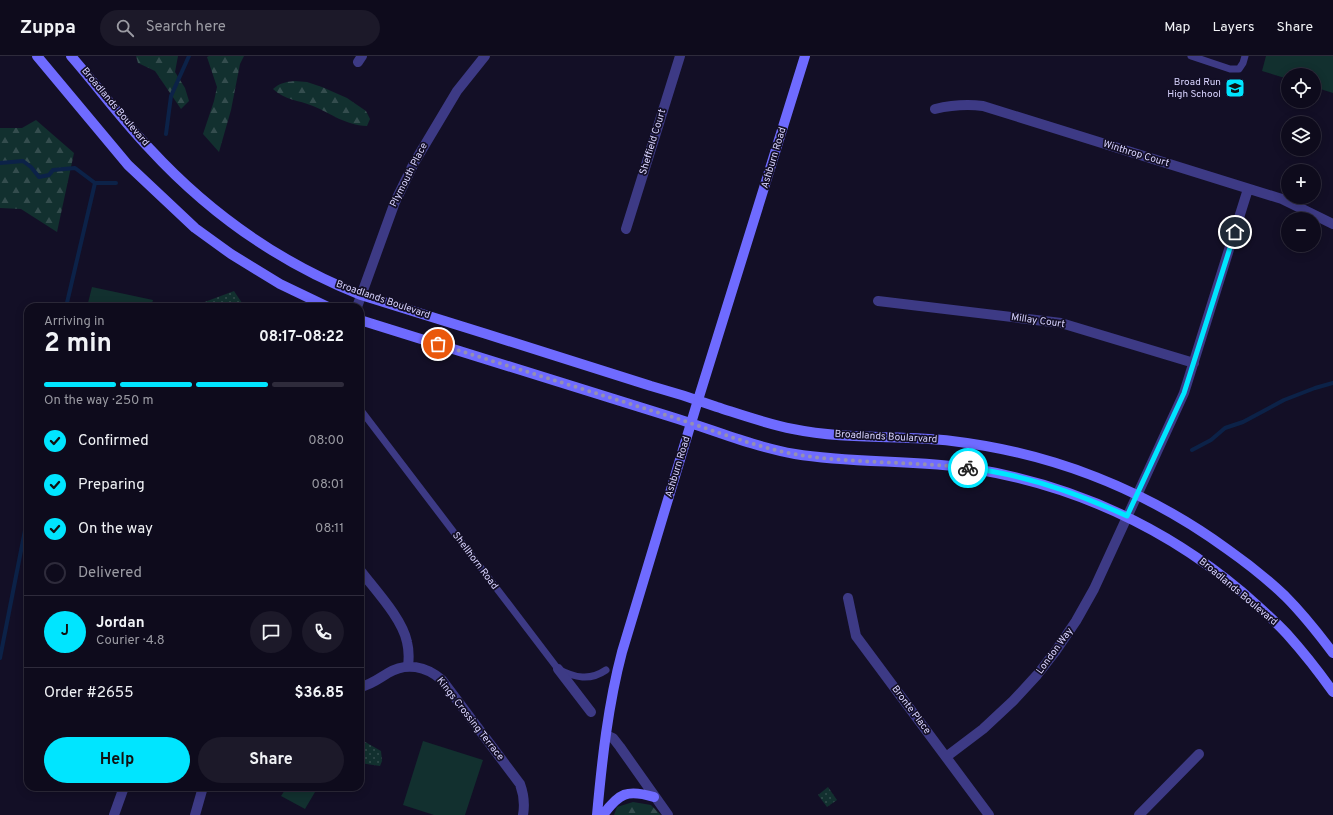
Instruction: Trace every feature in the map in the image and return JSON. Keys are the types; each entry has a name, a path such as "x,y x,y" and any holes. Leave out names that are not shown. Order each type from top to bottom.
{"main road":[{"path":"36,56 128,165 195,228 231,254 280,284 320,303"},
{"name":"Broadlands Boulevard","path":"71,56 149,149 184,183 216,212 249,236 288,261 316,276 361,295 698,400"},
{"name":"Ashburn Road","path":"597,815 600,776 606,736 614,685 622,652 698,400 805,56"},
{"name":"Broadlands Boulevard","path":"364,321 732,437 793,454 861,461 938,464 974,469 1040,483 1100,504 1127,516 1200,558 1255,604 1286,633 1314,665 1333,692"},
{"name":"Broadlands Boularvard","path":"698,400 760,421 794,430 850,437 950,441 1034,456 1068,466 1136,494"},
{"path":"1136,494 1193,525 1250,566 1285,596 1333,653"},
{"path":"603,815 614,801 621,796 642,793 654,797"}],"street":[{"name":"Plymouth Place","path":"358,303 394,202 414,163 457,91 485,56"},
{"name":"Sheffield Court","path":"626,229 680,56"},
{"name":"Winthrop Court","path":"935,109 962,104 984,106 1282,199 1333,224"},
{"name":"London Way","path":"946,757 1013,702 1037,675 1076,621 1094,589 1136,494 1156,455 1184,393 1248,189"},
{"name":"Millay Court","path":"878,302 1061,323 1194,363"},
{"path":"364,575 398,621 408,643 409,654 408,666 394,670 373,683 364,686"},
{"name":"Bronte Place","path":"848,598 856,636 990,815"},
{"name":"Kings Crossing Terrace","path":"408,666 427,670 442,680 520,784 524,795 523,815"},
{"name":"Shellhorn Road","path":"558,669 591,712"},
{"path":"606,736 613,738 668,815"},
{"path":"1139,815 1199,754"},
{"path":"114,815 123,791"},
{"path":"195,815 202,791"}],"lane":[{"path":"1191,56 1230,68 1239,68 1243,63 1245,56"},
{"name":"Shellhorn Road","path":"364,415 558,669"},
{"path":"558,669 577,677 588,678 599,675 606,670"}],"green space":[{"path":"136,56 178,56 175,72 185,88 189,101 181,109 155,71 138,63"},
{"path":"244,56 240,64 231,110 219,152 203,134 217,87 207,57"},
{"path":"1266,56 1333,56 1333,93 1321,89 1321,68 1281,68 1281,77 1262,71"},
{"path":"294,81 307,82 347,98 366,111 370,119 367,126 352,124 313,106 287,98 273,89 283,83"},
{"path":"36,120 74,153 57,232 21,209 0,208 0,128 22,128"},
{"path":"92,287 153,300 152,303 88,303"},
{"path":"234,291 242,303 202,303"},
{"path":"364,741 381,751 382,761 380,766 364,764"},
{"path":"423,741 483,760 465,815 434,815 403,805"},
{"path":"828,787 837,800 827,807 818,795"},
{"path":"284,791 316,791 305,809 281,796"},
{"path":"633,802 651,805 661,815 614,815 617,807"}],"waterway":[{"path":"166,134 171,96 189,56"},
{"path":"0,163 23,161 31,167 39,177 49,175 53,170 75,168 95,183 116,183"},
{"path":"67,303 95,183"},
{"path":"1192,450 1211,440 1225,428 1243,422 1284,400 1333,383"},
{"path":"0,658 24,535"}],"way so far":[{"path":"438,344 725,435 793,454 831,459 938,464 968,468"}],"place":[{"name":"Broad Run High School","path":"1235,88"}],"route":[{"path":"968,468 1040,483 1100,504 1127,516 1184,393 1235,232"}]}
